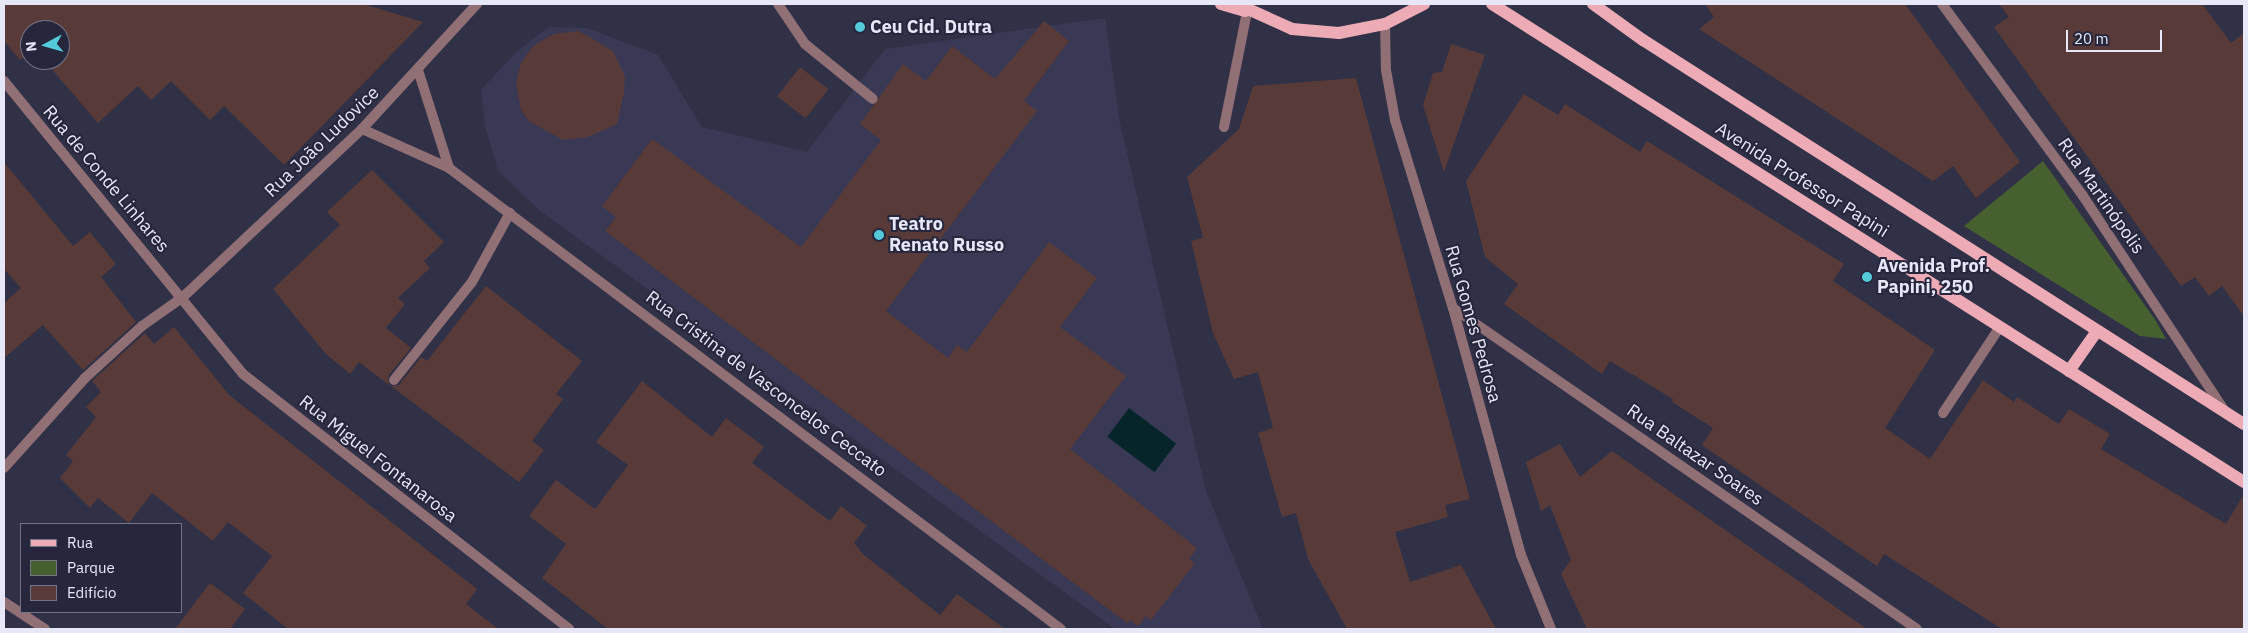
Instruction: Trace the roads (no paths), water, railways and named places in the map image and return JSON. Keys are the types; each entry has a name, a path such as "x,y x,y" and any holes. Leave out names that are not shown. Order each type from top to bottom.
{"main road":[{"path":"1221,4 1292,29 1339,33 1385,24 1424,4"},
{"path":"1237,4 1247,12"},
{"name":"Avenida Professor Papini","path":"1492,4 2244,482"},
{"name":"Avenida Professor Papini","path":"1593,4 2244,424"},
{"path":"2069,371 2097,330"}],"street":[{"name":"Rua João Ludovice","path":"4,468 85,378 142,326 184,297 362,129 477,4"},
{"path":"778,4 806,44 873,99"},
{"name":"Rua Martinópolis","path":"1942,4 2083,196 2225,412"},
{"path":"1224,127 1247,12"},
{"name":"Rua Gomes Pedrosa","path":"1385,24 1386,70 1395,120 1453,308 1521,555 1552,629"},
{"path":"418,70 449,168"},
{"name":"Rua de Conde Linhares","path":"4,81 184,297"},
{"name":"Rua Cristina de Vasconcelos Ceccato","path":"362,129 449,168 1061,629"},
{"path":"394,380 472,282 510,213"},
{"name":"Rua Miguel Fontanarosa","path":"184,297 243,374 569,629"},
{"name":"Rua Baltazar Soares","path":"1453,308 1917,629"},
{"path":"1943,413 2000,327"},
{"path":"4,602 20,612"},
{"path":"21,613 46,629"}],"place":[{"name":"Ceu Cid. Dutra","path":"860,27"},
{"name":"Teatro Renato Russo","path":"879,235"},
{"name":"Avenida Prof. Papini, 250","path":"1867,277"}]}
